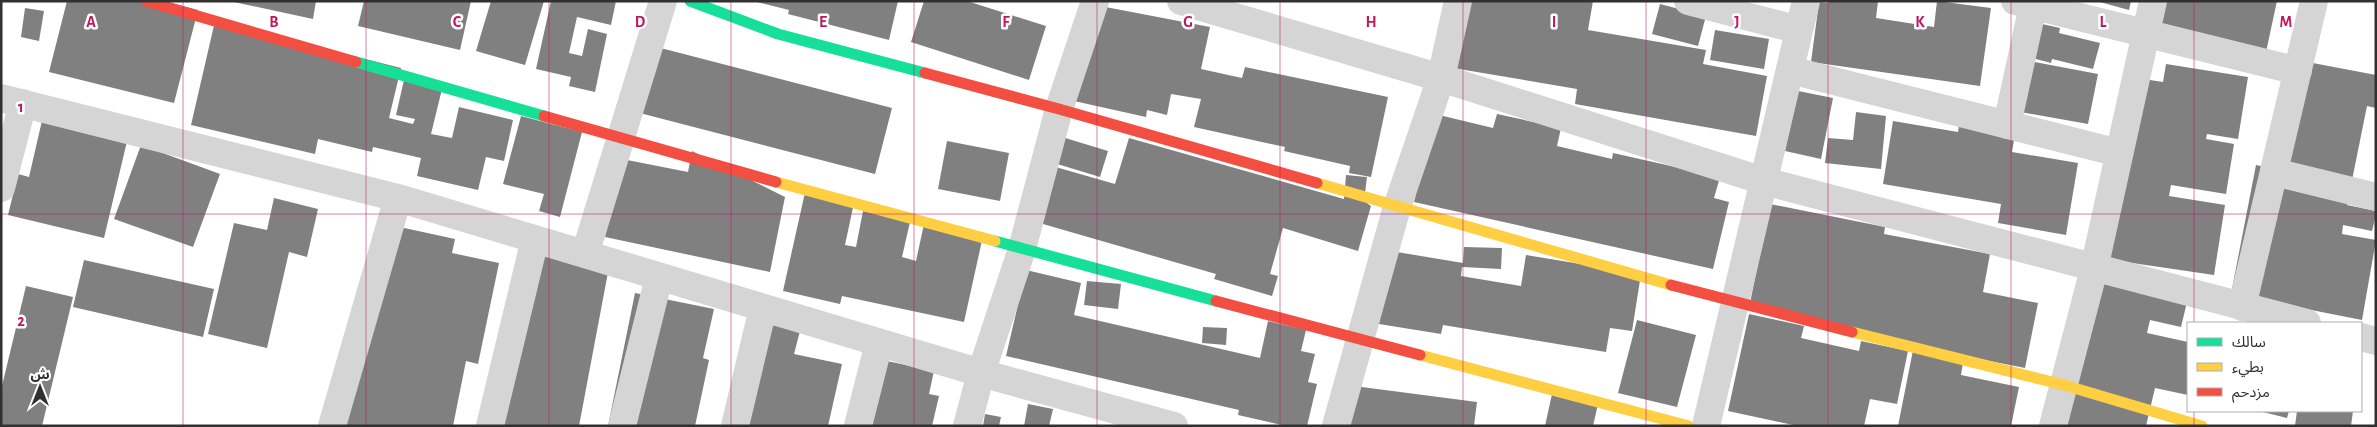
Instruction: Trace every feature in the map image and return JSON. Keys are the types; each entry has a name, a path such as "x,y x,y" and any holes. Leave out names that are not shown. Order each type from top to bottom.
{"street":[{"path":"146,1 621,139 1022,249 1689,426"},
{"path":"585,254 663,1"},
{"path":"690,1 778,34 1059,109 1735,303 2064,385 2202,426"},
{"path":"967,426 981,373 1022,249 1059,109 1095,1"},
{"path":"1180,1 1442,78 1764,181 2094,269 2303,322"},
{"path":"1336,426 1362,339 1397,207 1442,78 1458,1"},
{"path":"1688,1 1800,30"},
{"path":"1706,426 1806,1"},
{"path":"2054,426 2094,269 2153,1"},
{"path":"2242,306 2314,1"},
{"path":"2007,125 2027,3 2145,35 2298,71"},
{"path":"1790,70 2119,153"},
{"path":"1,188 12,101 398,198 981,373 1106,417 1174,426"},
{"path":"2274,172 2376,197"},
{"path":"332,426 398,198"},
{"path":"490,426 535,239"},
{"path":"622,426 659,276"},
{"path":"735,426 763,308"},
{"path":"2362,337 2376,341"},
{"path":"858,426 879,343"}],"building":[{"path":"67,1 164,1 198,10 174,103 49,72"},
{"path":"229,1 316,1 313,19"},
{"path":"364,1 471,1 460,50 358,26"},
{"path":"491,1 544,1 525,65 476,51"},
{"path":"551,1 616,1 611,25 577,17 569,53 582,56 588,29 607,34 595,92 569,86 571,77 536,69"},
{"path":"753,1 898,1 889,40 788,14 789,10"},
{"path":"924,1 967,1 1046,26 1029,80 911,42"},
{"path":"1464,1 1593,1 1588,30 1706,50 1703,64 1767,76 1756,136 1575,104 1577,89 1453,68"},
{"path":"1829,1 1878,1 1876,18 1934,27 1937,1 1991,8 1980,86 1811,62 1819,2 1828,3"},
{"path":"2096,1 2131,1 2129,10"},
{"path":"2154,1 2277,1 2266,52 2149,25"},
{"path":"1660,4 1706,16 1698,46 1652,34"},
{"path":"1095,5 1210,27 1201,69 1242,78 1245,67 1388,97 1371,177 1349,173 1350,166 1284,151 1285,147 1194,127 1201,99 1171,94 1167,115 1147,110 1146,117 1074,101"},
{"path":"25,8 44,11 39,41 21,37"},
{"path":"215,21 401,68 389,118 413,124 415,119 396,115 404,80 442,89 431,134 452,138 459,107 513,120 504,161 486,157 478,190 417,176 421,158 373,147 372,152 318,139 315,154 191,125"},
{"path":"2029,21 2060,28 2059,33 2100,43 2093,69 2052,59 2051,63 2021,55"},
{"path":"1715,30 1769,39 1764,69 1710,60"},
{"path":"649,45 892,108 875,174 632,111"},
{"path":"2024,60 2098,74 2088,124 2015,111"},
{"path":"2297,60 2376,75 2376,108 2367,106 2347,205 2376,211 2376,215 2372,231 2343,225 2342,234 2376,240 2362,320 2231,294 2256,165 2275,169"},
{"path":"2166,64 2248,77 2238,139 2207,134 2206,139 2234,144 2226,194 2171,185 2169,196 2225,205 2214,275 2105,259 2137,78 2163,82"},
{"path":"1798,91 1833,98 1821,159 1785,151"},
{"path":"44,112 129,133 104,238 8,215 18,174 29,177"},
{"path":"1856,112 1886,116 1881,169 1825,163 1828,138 1853,140"},
{"path":"1435,114 1493,128 1497,114 1561,128 1557,146 1612,159 1613,153 1720,177 1714,198 1729,202 1713,269 1414,202"},
{"path":"521,116 582,132 560,217 539,211 544,194 503,184"},
{"path":"1893,121 1958,132 1959,125 2015,134 2012,152 2078,163 2066,235 1998,223 2001,204 1883,184"},
{"path":"1062,137 1108,151 1100,177 1054,163"},
{"path":"1129,138 1344,199 1346,175 1367,177 1364,201 1371,206 1358,251 1283,228 1270,274 1278,276 1272,296 1214,279 1216,274 1036,222 1052,166 1115,184"},
{"path":"947,141 1009,153 1000,201 938,189"},
{"path":"141,145 220,174 193,247 114,219"},
{"path":"692,151 785,197 770,272 605,237 622,159 688,172"},
{"path":"806,188 855,198 845,245 856,247 863,211 910,222 902,257 916,261 924,224 983,236 964,322 842,296 840,304 783,291"},
{"path":"274,198 318,209 307,257 289,252 267,348 208,334 234,223 267,230"},
{"path":"1770,204 1885,227 1884,234 1990,254 1983,292 2038,303 2025,368 1964,356 1961,375 2019,387 2011,426 1898,426 1914,345 1750,303"},
{"path":"386,224 455,239 452,253 499,263 478,364 466,361 453,426 344,426"},
{"path":"1464,247 1502,248 1501,269 1462,267 1461,276 1521,286 1526,255 1641,274 1632,331 1610,328 1606,352 1443,325 1441,334 1379,324 1391,251 1463,263"},
{"path":"534,253 609,267 579,426 493,426"},
{"path":"84,260 214,289 203,337 73,307"},
{"path":"1026,270 1081,283 1074,315 1260,358 1268,321 1306,330 1301,351 1315,354 1308,382 1317,384 1307,426 1286,426 1238,415 1239,410 1006,356"},
{"path":"2094,276 2188,298 2181,327 2150,320 2147,333 2187,342 2187,395 2155,388 2146,426 2055,426"},
{"path":"1087,281 1121,284 1118,309 1084,305"},
{"path":"26,286 73,297 42,426 1,426 1,390"},
{"path":"635,293 714,309 703,358 709,360 695,426 608,426"},
{"path":"1749,314 1804,326 1801,338 1859,351 1861,341 1908,351 1897,404 1870,399 1864,426 1798,426 1728,411"},
{"path":"1637,320 1696,335 1677,407 1618,393"},
{"path":"752,321 800,331 794,354 842,364 828,426 729,426"},
{"path":"1203,327 1227,328 1226,345 1202,343"},
{"path":"873,358 934,371 929,394 939,396 932,426 858,426"},
{"path":"1354,386 1477,402 1474,426 1348,426"},
{"path":"1552,394 1598,404 1593,426 1545,426"},
{"path":"1028,404 1053,409 1049,426 1024,426"},
{"path":"2263,412 2289,412 2287,418"},
{"path":"2297,412 2353,412 2351,426 2295,426"},
{"path":"985,414 1001,417 999,426 983,426"}],"traffic: fast":[{"path":"690,1 778,34 925,73"},
{"path":"356,62 544,116"},
{"path":"995,241 1216,301"}],"traffic: slow":[{"path":"776,182 995,241"},
{"path":"1317,183 1671,285"},
{"path":"1852,332 2064,385 2202,426"},
{"path":"1420,355 1689,426"}],"traffic: jam":[{"path":"146,1 356,62"},
{"path":"925,73 1059,109 1317,183"},
{"path":"544,116 776,182"},
{"path":"1671,285 1852,332"},
{"path":"1216,301 1420,355"}]}
